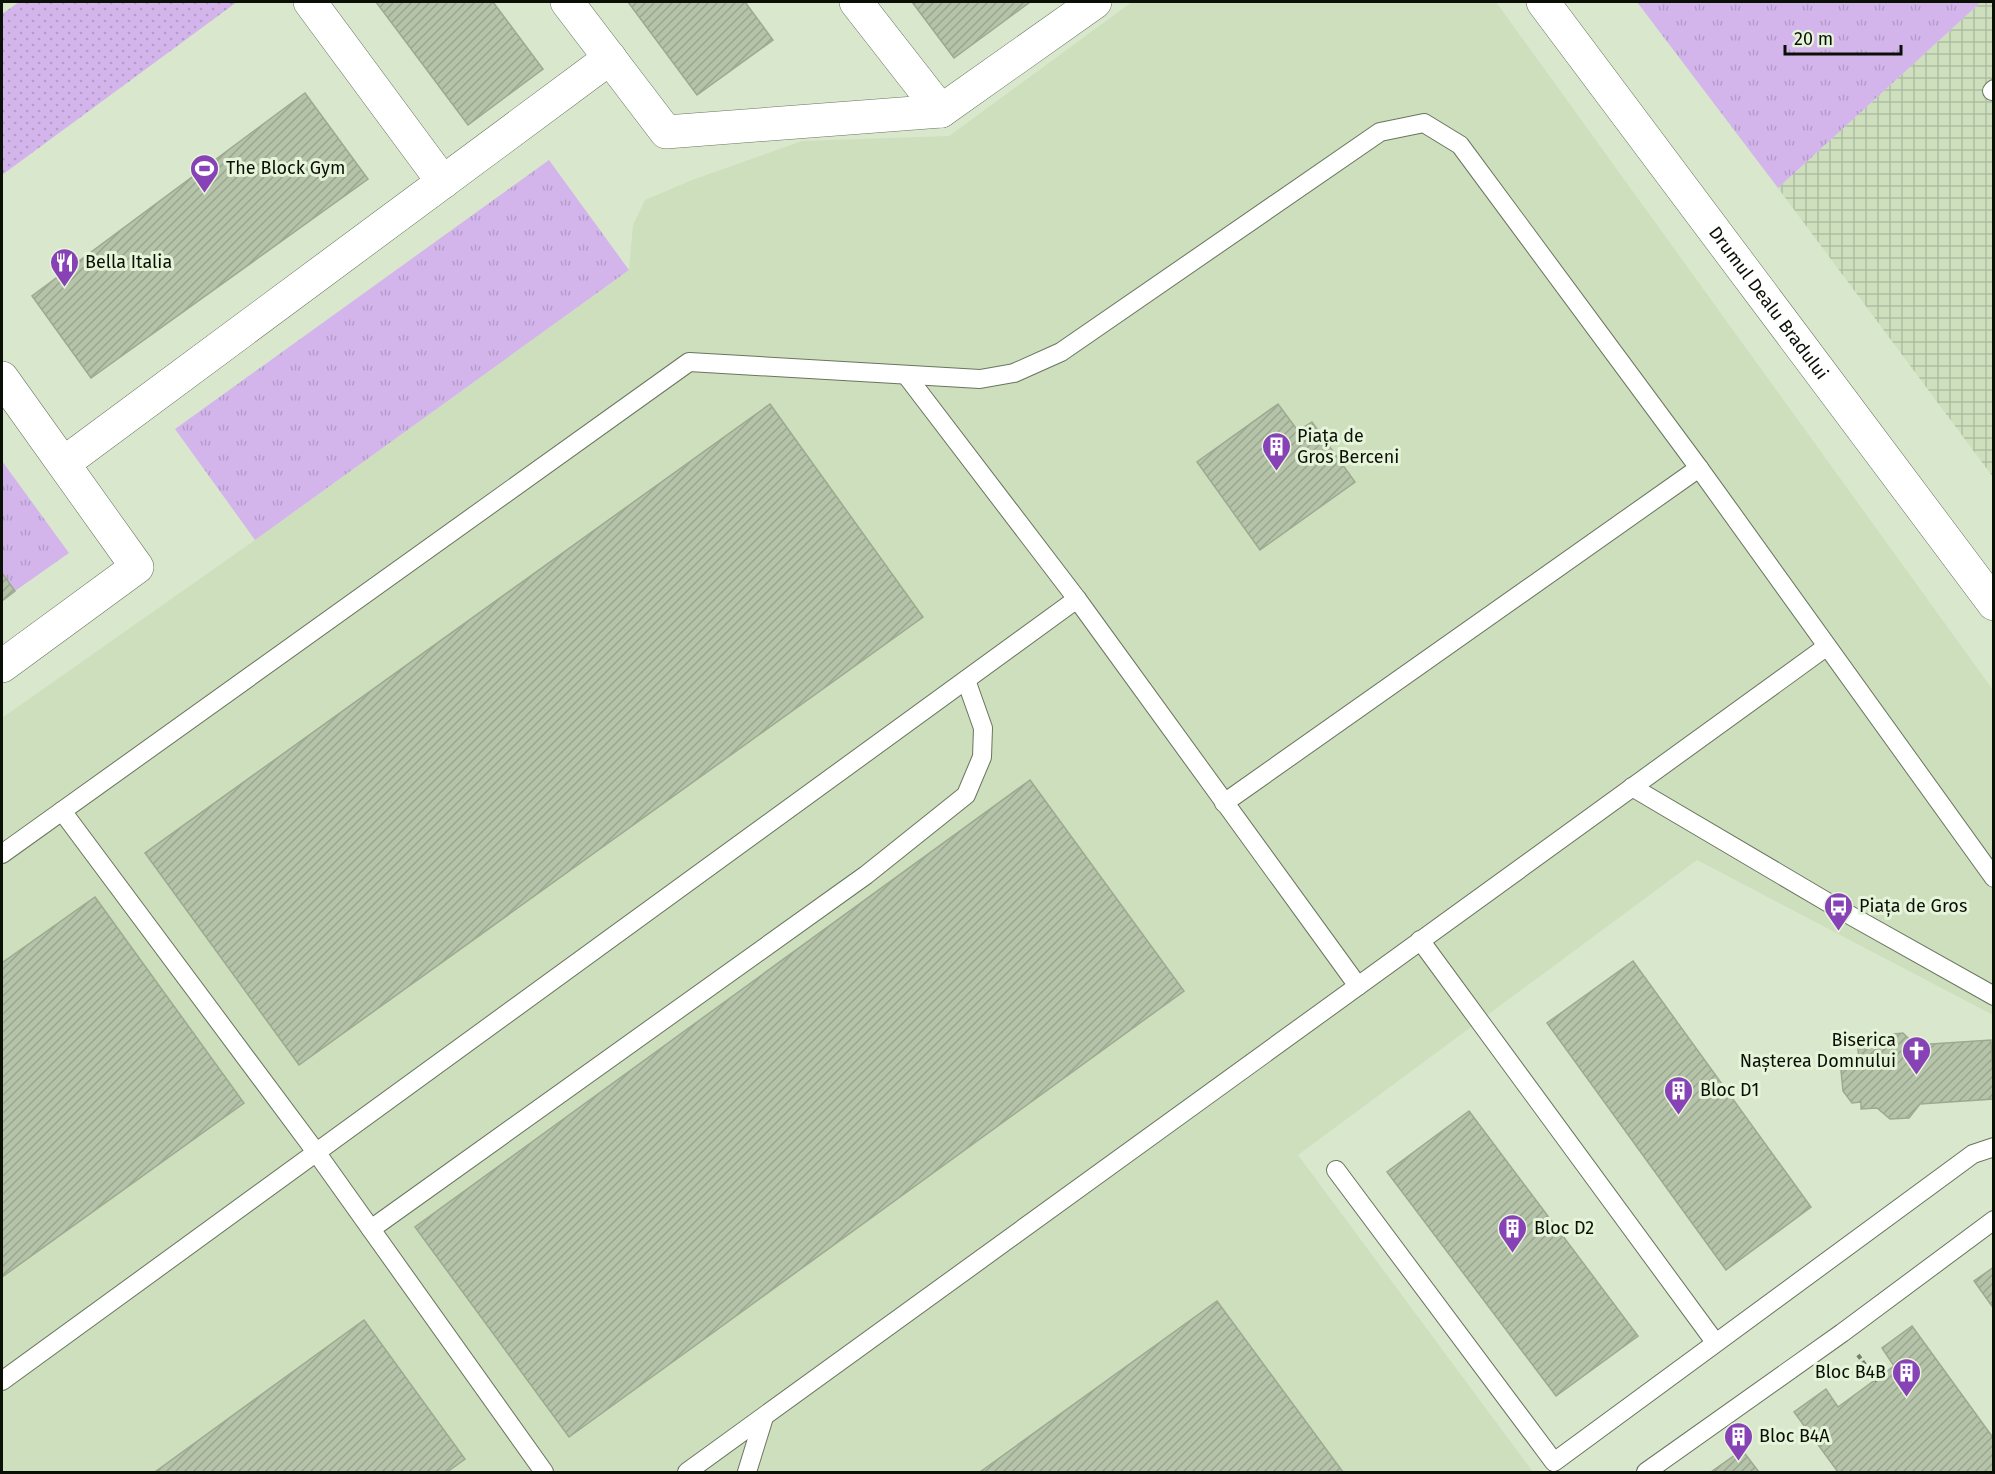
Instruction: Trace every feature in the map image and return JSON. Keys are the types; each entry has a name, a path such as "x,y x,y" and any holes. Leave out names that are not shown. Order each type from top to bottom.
{"street":[{"path":"310,2 443,182"},
{"path":"567,2 666,132 941,111 1095,2"},
{"path":"856,2 941,111"},
{"name":"Drumul Dealu Bradului","path":"1543,2 1994,604"},
{"path":"64,463 610,58"},
{"path":"2,378 137,567 2,666"}],"lane":[{"path":"2,855 689,362 980,379 1014,373 1061,352 1380,132 1424,123 1460,145 1700,468 1826,647 1994,878"},
{"path":"906,375 1077,599 1358,986"},
{"path":"1224,803 1700,468"},
{"path":"2,1381 1077,599"},
{"path":"687,1473 1826,647"},
{"path":"371,1229 866,875 966,795 982,758 983,728 966,680"},
{"path":"1632,787 1839,909 1994,996"},
{"path":"62,811 316,1152 544,1473"},
{"path":"1420,940 1715,1342"},
{"path":"1336,1170 1554,1462 1973,1154 1994,1147"},
{"path":"1646,1473 1842,1333 1994,1220"},
{"path":"747,1473 764,1417"}],"shaded area":[{"name":"Piața de Gros Berceni","path":"1132,2 1496,2 1993,690 1993,1015 1697,860 1298,1155 1533,1472 2,1472 2,718 255,540 629,270 633,225 645,200 692,180 802,141 949,136"},
{"path":"1981,2 1993,2 1993,477 1778,188"}],"green space":[{"path":"19,2 237,2 2,175 2,14"},
{"path":"1637,2 1981,2 1778,188"},
{"path":"549,160 629,270 255,540 175,429"},
{"path":"2,461 69,553 15,591 2,573"}],"building":[{"path":"376,2 493,2 543,69 468,125"},
{"path":"628,2 745,2 773,40 697,95"},
{"path":"912,2 1030,2 954,58"},
{"path":"305,93 368,179 91,378 32,296"},
{"path":"770,404 923,617 299,1065 145,853"},
{"name":"Piața de Gros Berceni","path":"1278,404 1298,431 1312,422 1355,482 1260,550 1197,462"},
{"path":"2,573 15,591 2,601"},
{"path":"1030,780 1184,991 569,1437 415,1227"},
{"path":"95,897 244,1103 2,1277 2,963"},
{"name":"Bloc D1","path":"1633,961 1811,1207 1726,1270 1547,1023"},
{"name":"Biserica Nașterea Domnului","path":"1903,1033 1915,1045 1991,1040 1994,1099 1920,1104 1909,1118 1890,1119 1877,1108 1861,1109 1861,1102 1852,1103 1843,1091 1841,1071 1848,1060 1859,1060 1858,1049 1873,1048 1884,1035"},
{"name":"Bloc D2","path":"1469,1111 1638,1336 1556,1396 1387,1172"},
{"path":"1994,1267 1994,1309 1974,1281"},
{"path":"1217,1301 1343,1472 980,1472"},
{"path":"364,1320 465,1459 447,1472 155,1472"},
{"name":"Bloc B4B","path":"1912,1326 1994,1439 1994,1472 1838,1472 1794,1412 1826,1389 1838,1407 1894,1366 1882,1348"},
{"name":"Bloc B4A","path":"1742,1450 1759,1472 1711,1472"}],"place":[{"name":"The Block Gym","path":"205,194"},
{"name":"Bella Italia","path":"64,288"},
{"name":"Piața de Gros Berceni","path":"1276,472"},
{"name":"Piața de Gros","path":"1838,932"},
{"name":"Biserica Nașterea Domnului","path":"1917,1076"},
{"name":"Bloc D1","path":"1679,1116"},
{"name":"Bloc D2","path":"1513,1254"},
{"name":"Bloc B4B","path":"1907,1398"},
{"name":"Bloc B4A","path":"1738,1462"}]}
